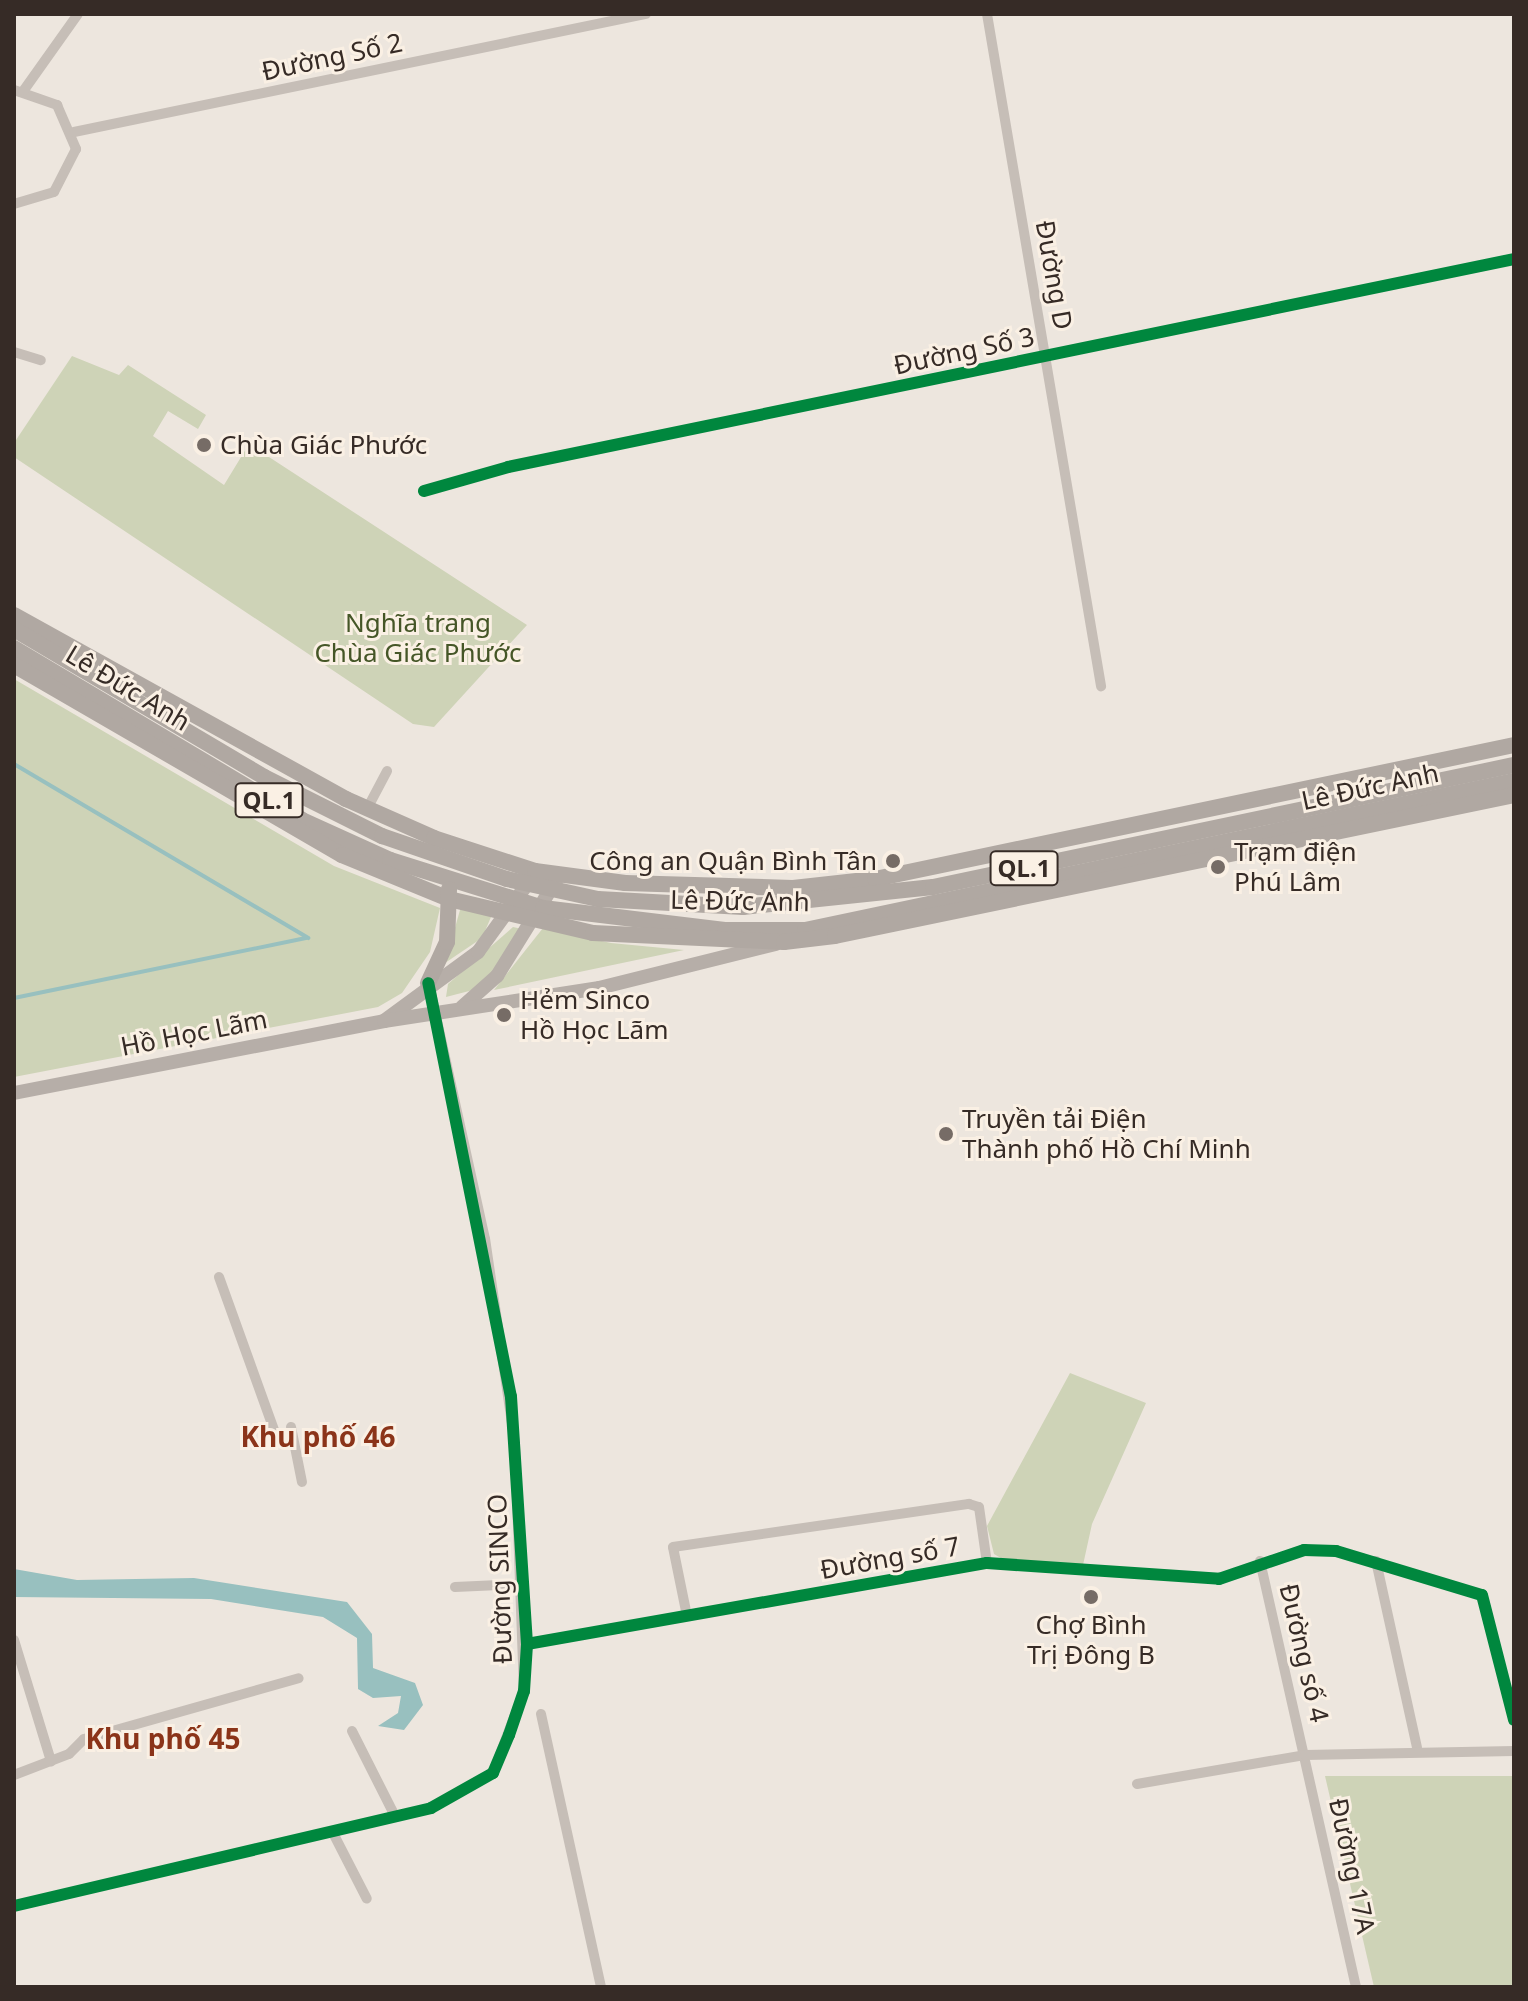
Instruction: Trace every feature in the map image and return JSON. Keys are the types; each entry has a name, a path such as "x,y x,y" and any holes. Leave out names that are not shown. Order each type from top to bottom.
{"highway":[{"name":"Lê Đức Anh","path":"14,615 367,809 532,878"},
{"name":"Lê Đức Anh","path":"14,629 348,820 532,878 743,907 921,888 1514,765"},
{"name":"Lê Đức Anh","path":"14,648 302,820 514,909"},
{"name":"Lê Đức Anh","path":"15,666 342,855 449,899 540,915 593,933 784,942 913,923 1514,795"},
{"name":"Lê Đức Anh","path":"555,882 729,888 875,879 1514,745"},
{"name":"Lê Đức Anh","path":"540,915 725,930 805,930 1514,781"},
{"path":"428,983 447,942 448,882"},
{"path":"784,942 805,930"}],"main road":[{"name":"Hồ Học Lãm","path":"384,1021 428,983 471,958 514,909 532,878"},
{"name":"Hồ Học Lãm","path":"462,1008 497,976 540,915 555,882"},
{"name":"Hồ Học Lãm","path":"14,1093 384,1021 599,988 784,942"}],"street":[{"path":"14,204 43,198 63,183 74,161 74,132 57,105 19,90 78,14"},
{"name":"Đường Số 2","path":"74,132 646,14"},
{"name":"Đường D","path":"987,14 1101,686"},
{"name":"Đường Số 3","path":"424,491 1045,356 1514,259"},
{"path":"14,352 41,360"},
{"path":"367,809 387,771"},
{"name":"Đường SINCO","path":"14,1906 431,1808 493,1773 524,1691 527,1644 511,1397 438,1015 428,983"},
{"path":"219,1277 274,1430"},
{"path":"291,1427 302,1482"},
{"path":"687,1616 673,1547 969,1504 979,1507 987,1563"},
{"name":"Đường số 7","path":"527,1644 987,1563 1219,1579 1260,1561 1304,1550 1376,1561"},
{"name":"Đường số 4","path":"1260,1561 1305,1755"},
{"path":"1376,1561 1482,1595 1514,1720"},
{"path":"1376,1561 1417,1748"},
{"path":"455,1587 523,1584"},
{"path":"14,1640 51,1761"},
{"path":"14,1775 51,1761 84,1739 222,1703 299,1678"},
{"path":"541,1714 601,1987"},
{"path":"352,1731 395,1816"},
{"path":"1137,1784 1305,1755 1417,1748 1514,1751"},
{"name":"Đường 17A","path":"1305,1755 1356,1987"},
{"path":"332,1831 367,1899"}],"green space":[{"name":"Nghĩa trang Chùa Giác Phước","path":"72,356 119,375 128,365 206,415 198,429 168,411 153,436 224,485 249,444 527,625 434,727 413,724 14,457 14,443"},
{"path":"14,679 334,866 440,908 430,952 402,993 378,1007 14,1077"},
{"path":"462,903 490,910 491,917 482,938 445,963"},
{"path":"513,927 522,929 496,969 473,990 446,997 448,984"},
{"path":"543,928 611,943 684,950 494,990"},
{"path":"1070,1373 1146,1403 1092,1524 1083,1565 1006,1561 994,1554 987,1526"},
{"path":"1325,1776 1514,1776 1514,1987 1374,1987"}],"water":[{"path":"14,1569 77,1580 194,1578 347,1602 372,1634 373,1668 415,1683 423,1705 404,1730 378,1726 398,1713 401,1696 373,1698 358,1689 357,1638 323,1617 211,1599 14,1597"}],"waterway":[{"path":"14,764 308,938"},
{"path":"14,998 306,938"}],"cycle path":[{"path":"424,491 508,467 1514,259"},
{"path":"14,1906 431,1808 493,1773 524,1691 527,1644 511,1397 428,983"},
{"path":"527,1644 987,1563 1219,1579 1304,1550 1336,1551 1482,1595 1514,1720"}],"place":[{"name":"Chùa Giác Phước","path":"204,445"},
{"name":"Công an Quận Bình Tân","path":"893,861"},
{"name":"Trạm điện Phú Lâm","path":"1218,867"},
{"name":"Hẻm Sinco Hồ Học Lãm","path":"504,1015"},
{"name":"Truyền tải Điện Thành phố Hồ Chí Minh","path":"946,1134"},
{"name":"Chợ Bình Trị Đông B","path":"1091,1597"}],"district":[{"name":"Khu phố 46","path":"318,1436"},
{"name":"Khu phố 45","path":"163,1738"}]}
